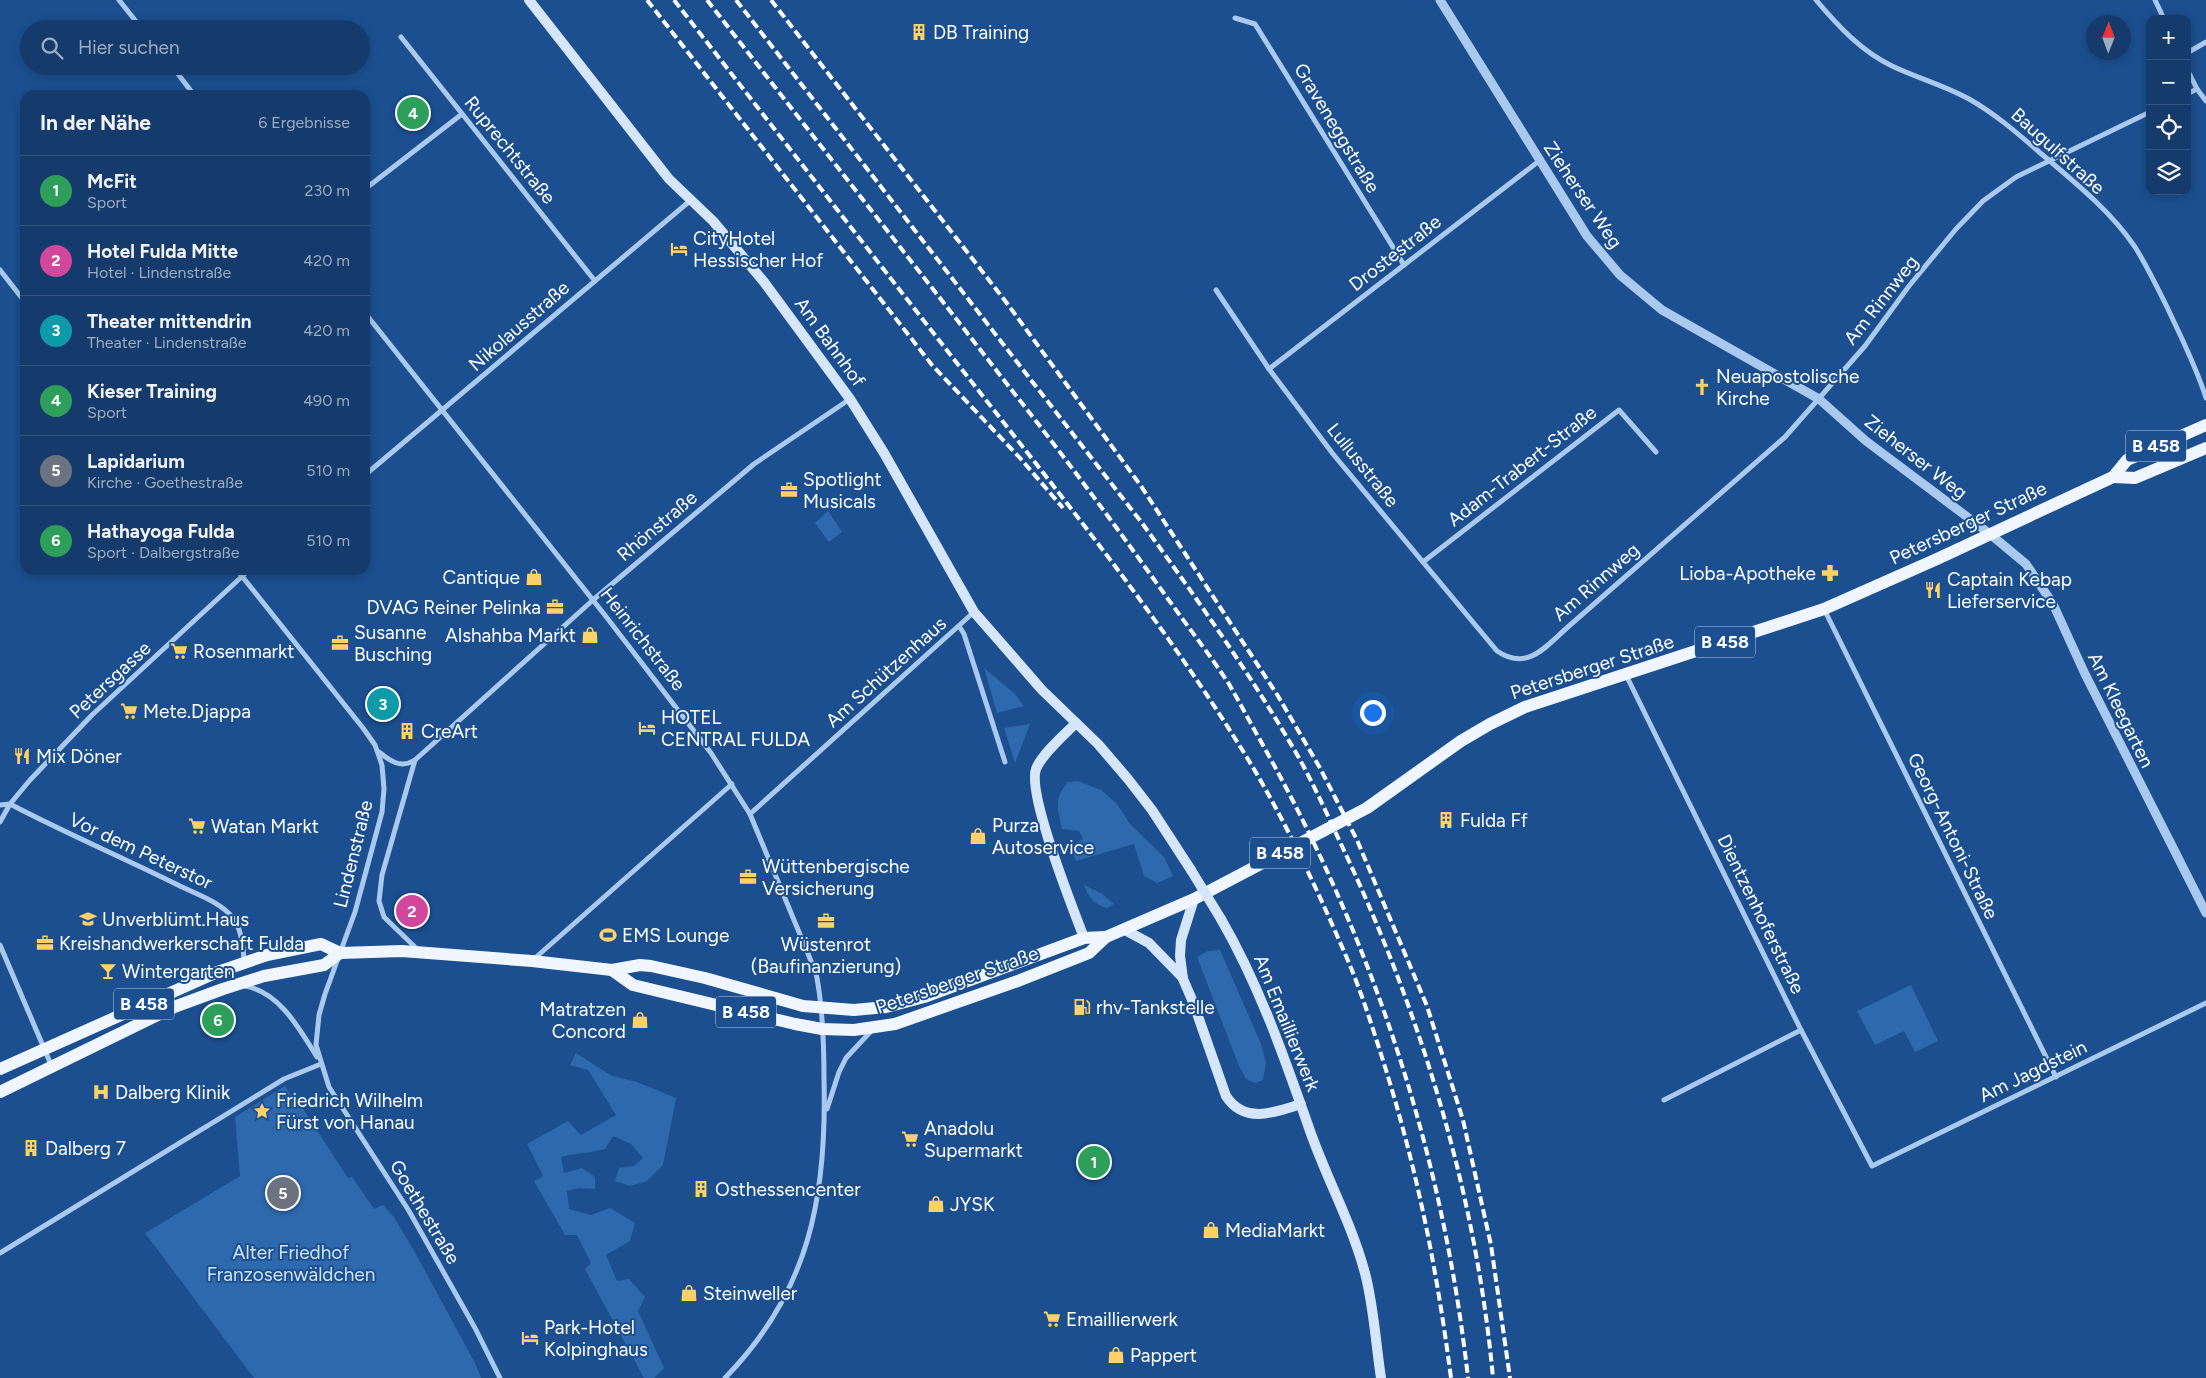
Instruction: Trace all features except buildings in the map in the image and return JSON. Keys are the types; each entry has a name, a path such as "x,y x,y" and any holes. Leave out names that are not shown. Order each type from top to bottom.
{"main road":[{"name":"Am Bahnhof","path":"529,0 669,179 713,221 764,282 850,399 888,460 974,612 1042,690 1076,722"},
{"name":"Petersberger Straße","path":"340,953 382,950 421,952 532,960 612,970 640,965 705,978 785,1001 821,1008 854,1010 904,1003 968,982 1084,938 1106,937 1125,930 1194,899 1368,808 1448,750 1490,724 1526,706 1824,609 2112,477 2126,460 2206,425"},
{"name":"Petersberger Straße","path":"2112,477 2135,478 2206,448"},
{"name":"Am Emaillierwerk","path":"1076,722 1128,779 1191,870 1242,955 1262,999 1354,1240 1366,1277 1381,1378"},
{"path":"1076,722 1041,760 1035,772 1034,783 1043,822 1084,938"},
{"path":"1194,899 1181,940 1180,956 1183,979 1202,1026 1221,1085 1231,1103 1251,1115 1270,1114 1301,1104"},
{"path":"1125,930 1149,943 1183,979"},
{"name":"Petersberger Straße","path":"612,970 633,985 794,1024 840,1031 874,1029 934,1011 1034,975 1089,953 1106,937"},
{"name":"B 458","path":"0,1069 176,989 244,962 266,955 321,944 340,953 324,965 264,976 203,996 167,1011 0,1092"}],"street":[{"path":"119,0 135,20"},
{"name":"Zieherser Weg","path":"1440,0 1586,236 1626,280 1662,310 1819,399 1866,441 1990,534"},
{"name":"Baugulfstraße","path":"1816,0 1864,50 1892,66 1940,84 1969,98 1997,116 2082,190 2134,246 2178,329 2206,398"},
{"path":"2155,0 2162,15"},
{"name":"Graveneggstraße","path":"1235,18 1254,24 1404,264"},
{"name":"Ruprechtstraße","path":"401,37 595,281"},
{"path":"2191,51 2206,42"},
{"path":"179,75 190,90"},
{"path":"2191,77 2206,101"},
{"path":"2191,92 2197,89"},
{"path":"370,185 462,114"},
{"name":"Am Rinnweg","path":"1497,650 1507,658 1517,660 1534,656 1785,437 1864,346 1944,243 1983,201 2016,177 2146,114"},
{"name":"Drostestraße","path":"1269,369 1539,161"},
{"name":"Nikolausstraße","path":"370,471 692,200"},
{"path":"0,270 20,296"},
{"name":"Lullusstraße","path":"1216,290 1269,369 1332,454 1497,650"},
{"name":"Heinrichstraße","path":"370,319 691,724 732,784 750,814 816,973 821,1008 825,1114 821,1182 806,1250 787,1293 771,1319 752,1346 725,1378"},
{"name":"Rhönstraße","path":"415,760 593,600 754,464 850,399"},
{"name":"Adam-Trabert-Straße","path":"1424,562 1619,410 1656,452"},
{"name":"Am Kleegarten","path":"1990,534 2026,564 2053,604 2093,691 2206,913"},
{"name":"Lindenstraße","path":"242,576 370,737 377,750 384,778 382,812 355,912 340,953"},
{"name":"Petersgasse","path":"10,804 92,716 242,576"},
{"name":"Georg-Antoni-Straße","path":"1824,609 2056,1077"},
{"name":"Am Schützenhaus","path":"750,814 974,612"},
{"path":"959,626 964,634 1005,762"},
{"name":"Dientzenhoferstraße","path":"1626,675 1801,1030 1872,1166"},
{"path":"377,750 399,764 410,763 415,760"},
{"name":"Lindenstraße","path":"415,760 406,784 382,876 379,901 384,917 421,952"},
{"path":"532,960 732,784"},
{"path":"0,804 10,804 0,822"},
{"name":"Vor dem Peterstor","path":"10,804 71,835 131,861 217,905 234,918 244,948 244,962"},
{"path":"0,945 52,1067"},
{"name":"Goethestraße","path":"340,953 325,994 318,1022 316,1045 329,1087 409,1211 475,1328 500,1378"},
{"name":"Goethestraße","path":"238,985 263,992 278,1002 302,1033 321,1064"},
{"name":"Am Jagdstein","path":"1872,1166 2206,1003"},
{"name":"Heinrichstraße","path":"825,1114 839,1072 846,1058 874,1029"},
{"path":"1664,1100 1801,1030"},
{"path":"0,1253 284,1078 321,1064"}],"green space":[{"path":"828,511 842,532 829,542 815,523"},
{"path":"984,668 1015,694 1024,706 997,713"},
{"path":"1030,724 1015,763 1004,728"},
{"path":"1078,781 1101,790 1117,804 1130,824 1164,857 1173,876 1157,883 1144,876 1134,844 1076,861 1070,847 1083,839 1079,831 1062,829 1058,799 1068,782"},
{"path":"1084,885 1101,893 1114,904 1107,908 1099,905 1090,897"},
{"path":"1220,950 1261,1044 1266,1063 1263,1080 1255,1083 1246,1079 1239,1066 1197,957 1208,951"},
{"path":"1911,985 1938,1041 1915,1052 1904,1031 1875,1045 1857,1011"},
{"path":"576,1053 612,1076 637,1082 676,1098 663,1165 647,1181 630,1186 615,1181 619,1168 634,1166 643,1158 631,1144 613,1136 605,1149 561,1157 564,1173 582,1168 595,1177 595,1189 579,1188 567,1191 569,1209 591,1215 610,1208 635,1223 630,1241 606,1255 617,1281 629,1279 645,1297 638,1311 664,1368 654,1378 644,1378 585,1269 591,1263 577,1235 565,1235 534,1181 543,1176 527,1144 568,1121 581,1135 616,1115 588,1070 570,1065"},
{"name":"Alter Friedhof Franzosenwäldchen","path":"285,1086 295,1102 298,1101 348,1178 352,1177 374,1209 383,1205 394,1217 476,1365 481,1378 254,1378 145,1233 240,1176 235,1117"}],"railway":[{"path":"647,0 932,365 1020,458 1063,508"},
{"path":"674,0 1114,564 1177,651 1252,765 1281,818 1321,900 1363,998 1386,1070 1417,1185 1433,1261 1451,1378"},
{"path":"707,0 1092,495 1222,673 1264,747 1303,821 1339,897 1370,974 1398,1052 1421,1132 1441,1213 1457,1295 1468,1378"},
{"path":"736,0 1142,523 1243,668 1299,758 1369,906 1419,1036 1440,1103 1473,1239 1485,1308 1493,1378"},
{"path":"771,0 1006,302 1141,486 1278,696 1320,768 1357,840 1427,1006 1463,1120 1491,1245 1510,1378"}],"place":[{"name":"DB Training","path":"919,32"},
{"name":"Kieser Training","path":"413,113"},
{"name":"CityHotel Hessischer Hof","path":"679,249"},
{"name":"Neuapostolische Kirche","path":"1702,387"},
{"name":"Spotlight Musicals","path":"789,490"},
{"name":"Lioba-Apotheke","path":"1830,573"},
{"name":"Cantique","path":"534,577"},
{"name":"Captain Kebap Lieferservice","path":"1933,590"},
{"name":"DVAG Reiner Pelinka","path":"555,607"},
{"name":"Alshahba Markt","path":"590,635"},
{"name":"Susanne Busching","path":"340,643"},
{"name":"Rosenmarkt","path":"179,651"},
{"name":"Theater mittendrin","path":"383,704"},
{"name":"Mete.Djappa","path":"129,711"},
{"name":"HOTEL CENTRAL FULDA","path":"647,728"},
{"name":"CreArt","path":"407,731"},
{"name":"Mix Döner","path":"22,756"},
{"name":"Fulda Ff","path":"1446,820"},
{"name":"Watan Markt","path":"197,826"},
{"name":"Purza Autoservice","path":"978,836"},
{"name":"Wüttenbergische Versicherung","path":"748,877"},
{"name":"Hotel Fulda Mitte","path":"412,911"},
{"name":"Unverblümt.Haus","path":"88,919"},
{"name":"Wüstenrot (Baufinanzierung)","path":"826,921"},
{"name":"EMS Lounge","path":"608,935"},
{"name":"Kreishandwerkerschaft Fulda","path":"45,943"},
{"name":"Wintergarten","path":"108,971"},
{"name":"rhv-Tankstelle","path":"1082,1007"},
{"name":"Hathayoga Fulda","path":"218,1020"},
{"name":"Matratzen Concord","path":"640,1020"},
{"name":"Dalberg Klinik","path":"101,1092"},
{"name":"Friedrich Wilhelm Fürst von Hanau","path":"262,1111"},
{"name":"Anadolu Supermarkt","path":"910,1139"},
{"name":"Dalberg 7","path":"31,1148"},
{"name":"McFit","path":"1094,1162"},
{"name":"Osthessencenter","path":"701,1189"},
{"name":"Lapidarium","path":"283,1193"},
{"name":"JYSK","path":"936,1204"},
{"name":"MediaMarkt","path":"1211,1230"},
{"name":"Steinweller","path":"689,1293"},
{"name":"Emaillierwerk","path":"1052,1319"},
{"name":"Park-Hotel Kolpinghaus","path":"530,1338"},
{"name":"Pappert","path":"1116,1355"}]}
